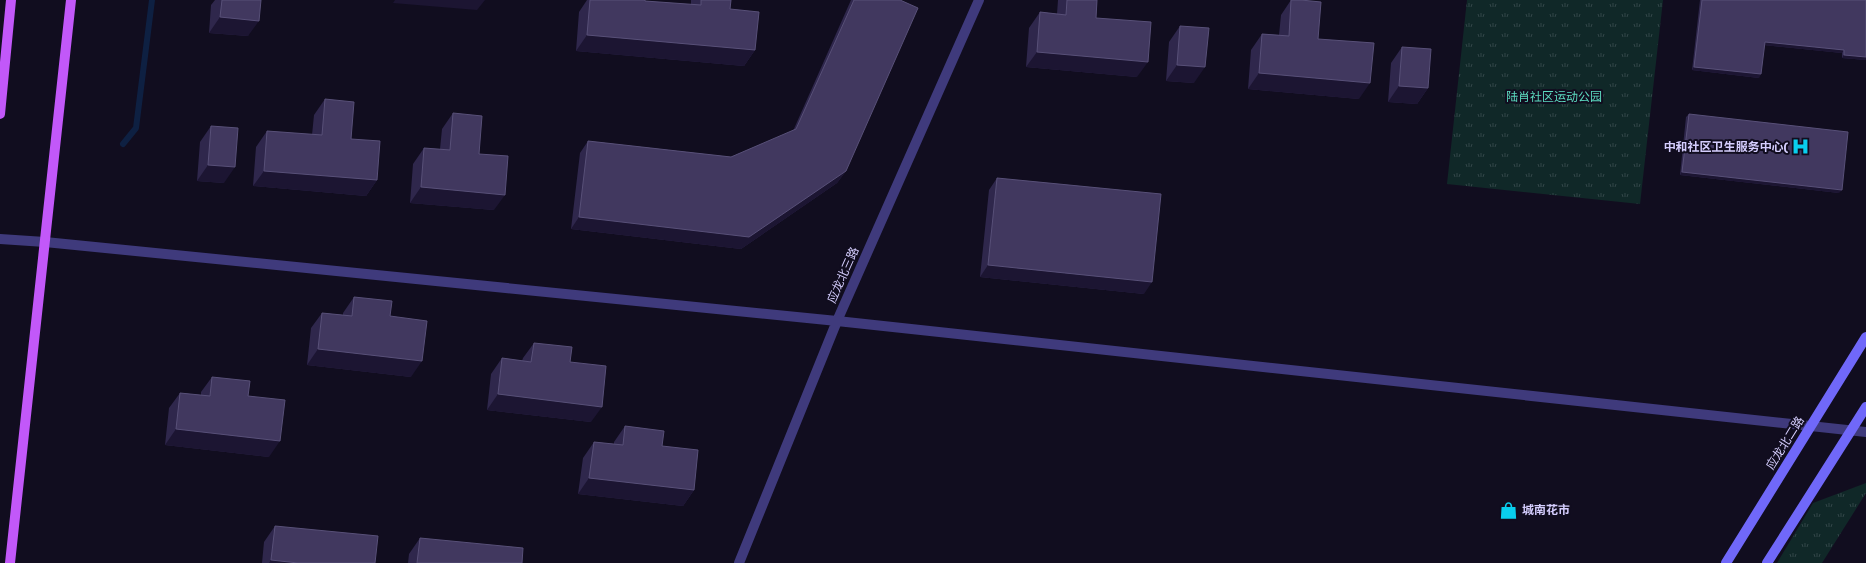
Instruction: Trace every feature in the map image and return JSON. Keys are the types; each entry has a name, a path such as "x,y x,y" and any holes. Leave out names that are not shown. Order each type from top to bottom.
{"main road":[{"path":"0,114 11,0"},
{"path":"10,563 71,0"},
{"name":"应龙北二路","path":"1726,563 1866,337"},
{"path":"1767,563 1866,407"}],"street":[{"name":"应龙北三路","path":"738,563 838,321 979,0"},
{"path":"0,239 45,242 838,321 1866,432"}],"green space":[{"name":"陆肖社区运动公园","path":"1467,0 1663,0 1640,204 1447,184"},
{"path":"1866,483 1866,493 1822,563 1777,563 1813,503"}],"building":[{"path":"222,0 261,0 259,21 220,17"},
{"path":"590,0 645,0 701,5 701,0 731,0 730,9 759,12 755,50 587,35"},
{"path":"854,0 900,0 918,8 846,171 749,237 579,217 588,141 731,157 796,129"},
{"path":"1067,0 1097,0 1096,18 1151,22 1148,62 1037,52 1040,12 1066,15"},
{"path":"1291,0 1321,2 1318,39 1374,43 1370,83 1259,73 1262,34 1289,36"},
{"path":"1702,0 1866,0 1866,57 1844,55 1844,50 1765,42 1761,74 1694,67"},
{"path":"1180,26 1209,28 1205,67 1177,65"},
{"path":"1402,47 1431,49 1428,88 1399,86"},
{"path":"325,99 354,102 351,139 380,141 377,180 264,171 267,131 322,135"},
{"path":"453,113 482,116 479,154 508,156 505,195 421,187 424,148 450,150"},
{"path":"1689,114 1848,132 1842,190 1682,172"},
{"path":"211,126 238,128 235,167 208,165"},
{"path":"997,178 1161,194 1152,282 988,265"},
{"path":"354,297 392,301 390,316 427,321 422,361 318,349 322,313 352,316"},
{"path":"534,343 572,347 570,362 606,366 602,407 498,394 502,358 531,362"},
{"path":"212,377 250,381 248,396 285,400 280,441 176,429 180,393 210,396"},
{"path":"625,426 664,431 662,446 698,450 694,490 589,478 594,442 623,445"},
{"path":"275,526 378,536 375,563 298,563 271,560"},
{"path":"420,538 523,548 522,563 417,563"}],"waterway":[{"path":"123,144 136,128 152,0"}],"place":[{"name":"中和社区卫生服务中心(","path":"1801,147"},
{"name":"城南花市","path":"1509,510"}]}
